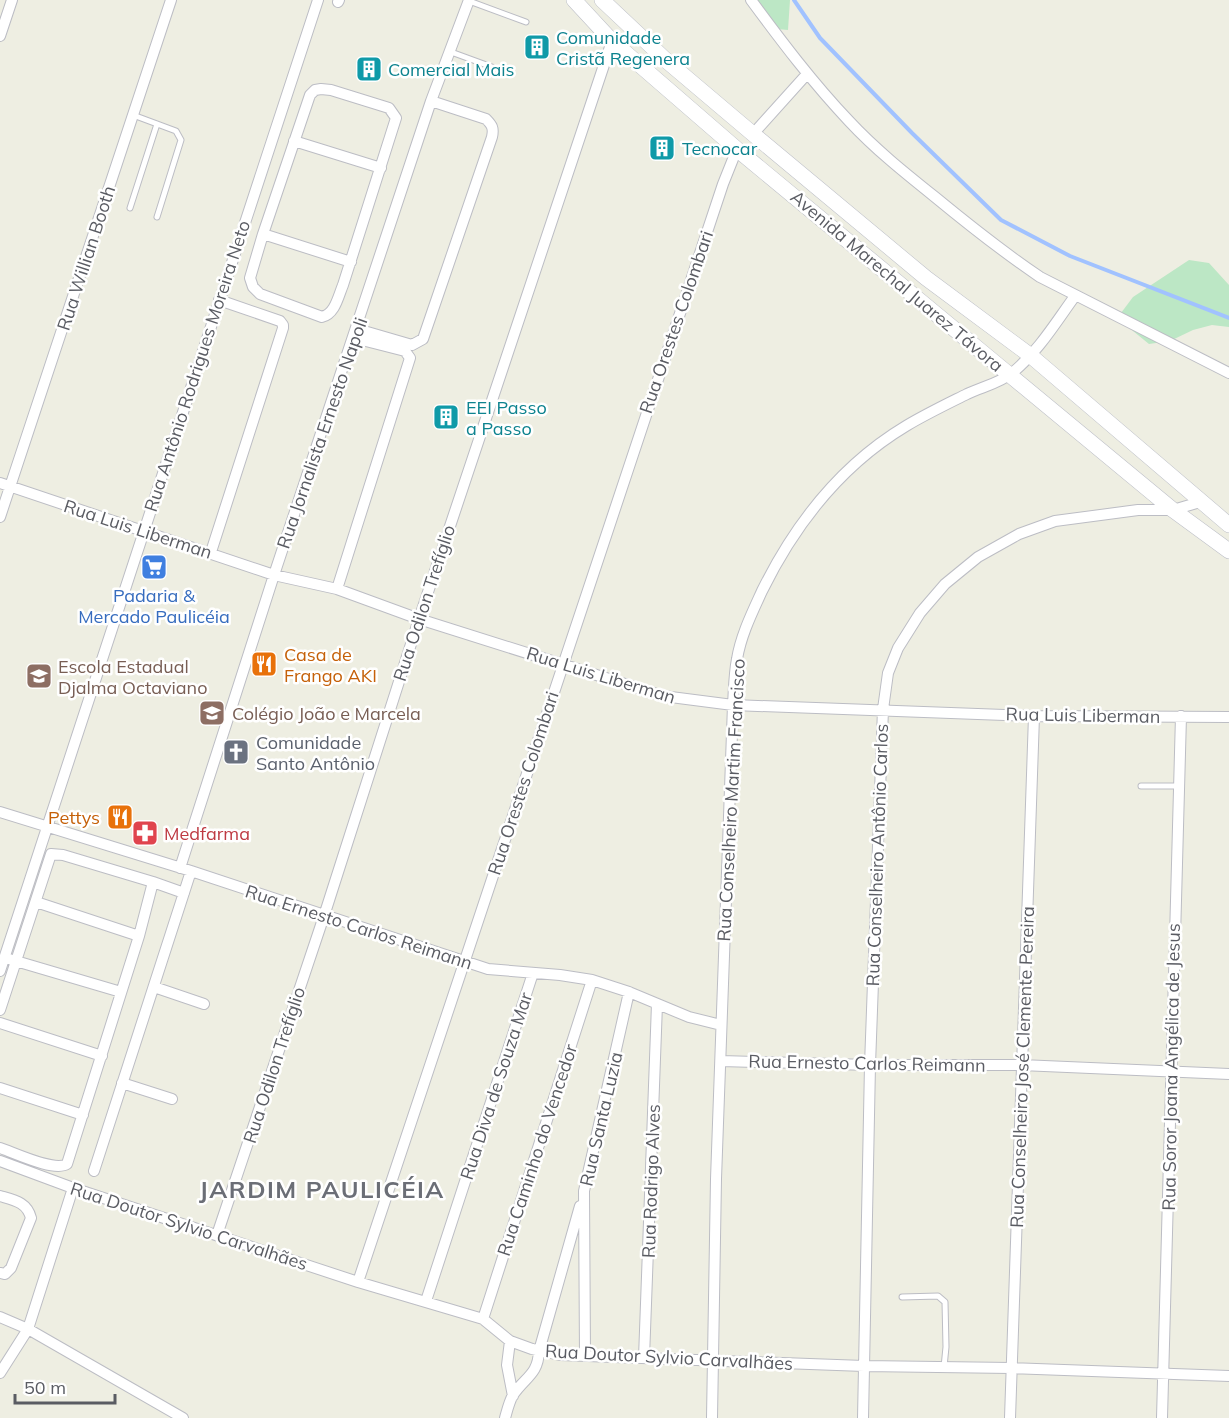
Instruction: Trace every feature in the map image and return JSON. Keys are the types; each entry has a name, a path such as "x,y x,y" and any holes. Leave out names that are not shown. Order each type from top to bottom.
{"street":[{"path":"0,36 12,0"},
{"name":"Rua Willian Booth","path":"0,517 5,485 171,0"},
{"name":"Rua Antônio Rodrigues Moreira Neto","path":"0,971 10,960 48,828 143,531 318,0"},
{"name":"Avenida Marechal Juarez Távora","path":"574,0 612,41 737,150 1173,510 1229,551"},
{"name":"Avenida Marechal Juarez Távora","path":"602,0 669,63 753,134 926,278 1031,356 1229,525"},
{"path":"751,0 807,74 850,122 890,161 1013,259 1075,296 1229,373"},
{"name":"Rua Jornalista Ernesto Napoli","path":"94,1171 184,893 186,869 274,575 431,101 469,1"},
{"name":"Rua Odilon Trefíglio","path":"217,1235 612,41"},
{"path":"753,134 807,74"},
{"path":"321,89 389,108 396,118 351,262 334,307 326,317 261,294 253,287 250,278 294,141 313,92 321,89"},
{"path":"356,333 412,345 423,339 492,137 494,130 492,124 486,119 431,101"},
{"path":"294,141 381,168"},
{"name":"Rua Orestes Colombari","path":"358,1282 719,195 737,150"},
{"path":"258,183 278,190"},
{"path":"263,234 351,262"},
{"name":"Rua Conselheiro Martim Francisco","path":"712,1418 716,1179 733,705 736,660 748,622 775,568 814,506 840,477 868,452 907,425 1010,375 1031,356 1075,296"},
{"path":"210,552 284,328 280,321 219,300"},
{"path":"337,589 410,358 405,351 356,333"},
{"name":"Rua Luis Liberman","path":"5,485 274,575 337,589 419,619 663,696 733,705 1034,716 1229,717"},
{"name":"Rua Conselheiro Antônio Carlos","path":"863,1418 870,1065 883,709 888,673 903,639 920,613 945,584 978,557 1019,534 1055,521 1138,510 1173,510 1200,502"},
{"name":"Rua Conselheiro José Clemente Pereira","path":"1010,1418 1034,716"},
{"name":"Rua Soror Joana Angélica de Jesus","path":"1162,1418 1180,716"},
{"name":"Rua Ernesto Carlos Reimann","path":"0,812 186,869 464,962 488,969 561,975 592,981 629,992 689,1017 721,1025"},
{"path":"0,1010 10,960 36,902 47,860 53,853 184,893"},
{"path":"0,1148 51,1166 64,1166 69,1160 139,936 153,882"},
{"path":"36,902 139,936"},
{"path":"10,960 121,992"},
{"name":"Rua Diva de Souza Mar","path":"426,1301 533,973"},
{"name":"Rua Caminho do Vencedor","path":"483,1319 592,981"},
{"path":"154,987 204,1004"},
{"name":"Rua Santa Luzia","path":"585,1356 584,1191 629,992"},
{"name":"Rua Rodrigo Alves","path":"644,1358 657,1004"},
{"path":"0,1023 102,1056"},
{"name":"Rua Ernesto Carlos Reimann","path":"721,1061 870,1065 1021,1065 1229,1074"},
{"path":"123,1083 172,1099"},
{"path":"0,1088 83,1115"},
{"name":"Rua Doutor Sylvio Carvalhães","path":"0,1161 73,1188 358,1282 483,1319 510,1341 539,1351 560,1355 1229,1376"},
{"path":"0,1373 28,1329 73,1188"},
{"path":"505,1418 513,1396 533,1372 538,1360 584,1191"},
{"path":"0,1196 26,1206 31,1218 11,1269 5,1274 0,1273"},
{"path":"0,1317 28,1329 183,1418"},
{"path":"510,1341 507,1365 513,1396"}],"lane":[{"path":"469,1 526,22"},
{"path":"451,52 492,67"},
{"path":"133,115 176,130 181,140 157,217"},
{"path":"130,207 157,124"},
{"path":"1141,786 1178,786"},
{"path":"902,1297 938,1296 945,1302 944,1367"}],"green space":[{"path":"749,0 790,0 788,30 767,28"},
{"path":"1189,260 1209,263 1229,285 1229,327 1212,325 1193,330 1170,341 1149,344 1133,331 1121,313 1133,297"}],"waterway":[{"path":"794,0 820,38 1001,220 1070,256 1229,318"}],"place":[{"name":"Comunidade Cristã Regenera","path":"537,47"},
{"name":"Comercial Mais","path":"369,69"},
{"name":"Tecnocar","path":"662,148"},
{"name":"EEI Passo a Passo","path":"446,417"},
{"name":"Padaria & Mercado Paulicéia","path":"154,567"},
{"name":"Casa de Frango AKI","path":"264,664"},
{"name":"Escola Estadual Djalma Octaviano","path":"39,676"},
{"name":"Colégio João e Marcela","path":"212,713"},
{"name":"Comunidade Santo Antônio","path":"236,752"},
{"name":"Pettys","path":"120,817"},
{"name":"Medfarma","path":"145,833"}],"district":[{"name":"JARDIM PAULICÉIA","path":"322,1189"}]}
